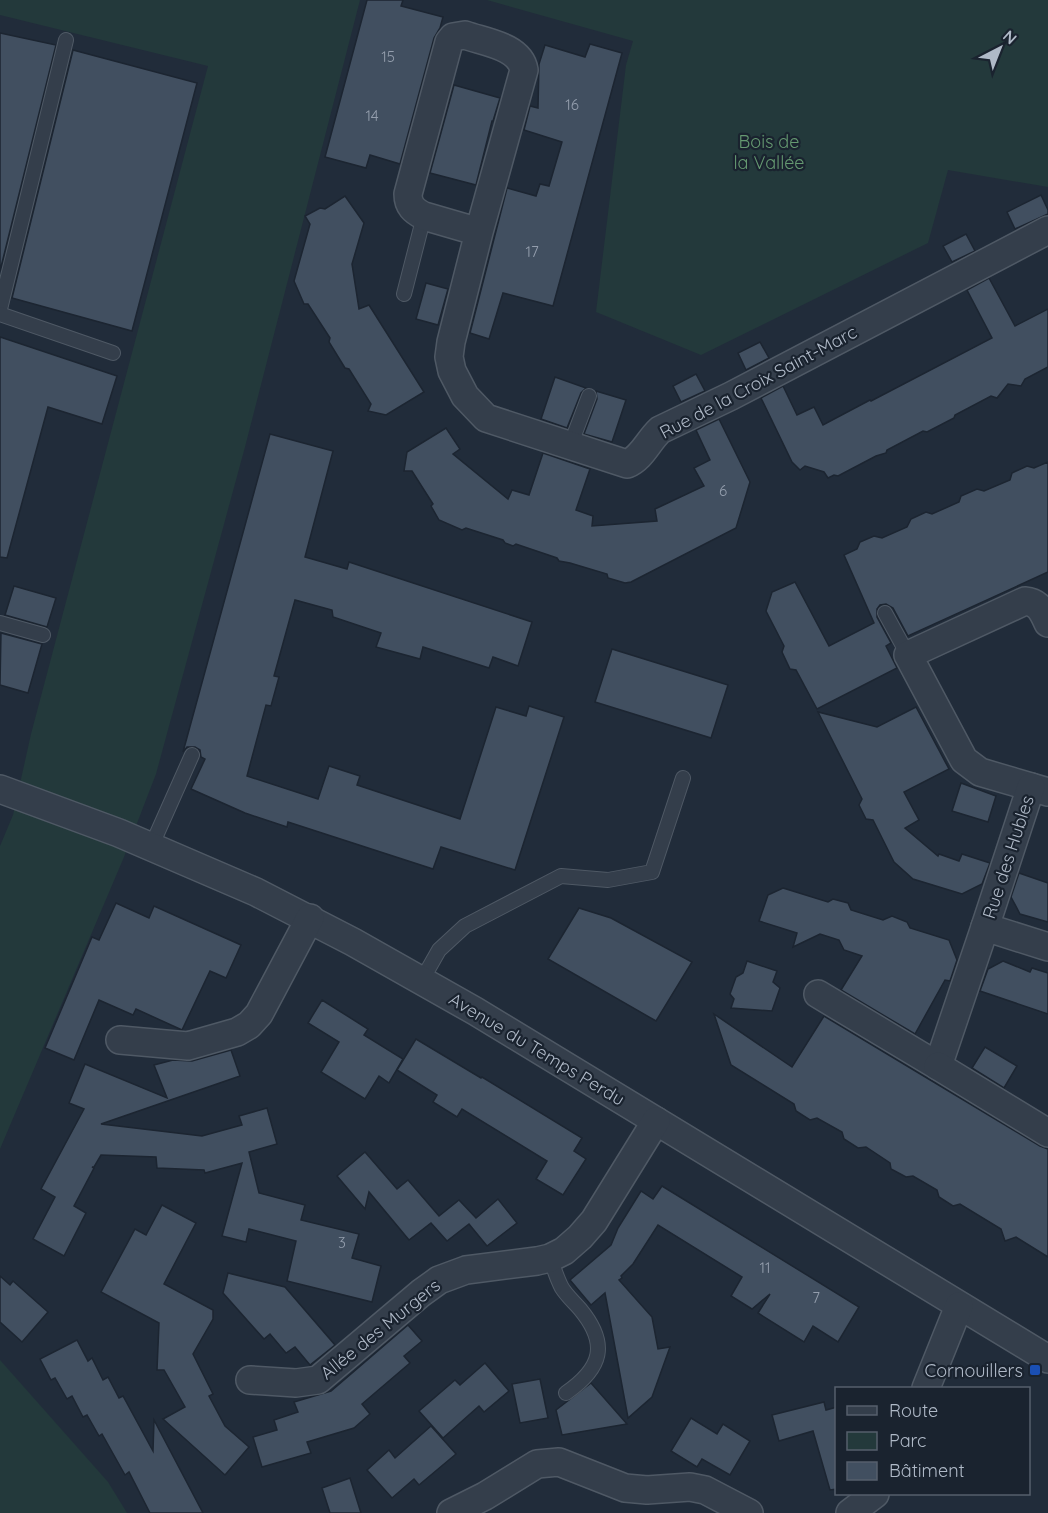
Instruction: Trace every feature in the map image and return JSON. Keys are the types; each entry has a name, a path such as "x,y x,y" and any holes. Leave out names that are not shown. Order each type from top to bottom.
{"street":[{"name":"Rue de la Croix Saint-Marc","path":"424,216 411,206 408,194 449,42 453,37 465,35 513,52 523,63 524,70 451,342 449,357 452,372 465,396 486,418 627,464 634,461 660,430 731,396 1048,230"},
{"path":"424,216 479,231"},
{"path":"909,655 1025,601 1041,608 1048,623"},
{"name":"Rue des Hubles","path":"909,655 958,753 964,760 980,772 1039,790 985,927 938,1066"},
{"name":"Avenue du Temps Perdu","path":"0,789 100,825 256,892 310,918 422,980 1048,1359"},
{"path":"120,1040 188,1046 198,1045 244,1029 259,1014 310,918"},
{"name":"Rue des Hubles","path":"985,927 1048,947"},
{"path":"818,994 1048,1133"},
{"name":"Allée des Murgers","path":"250,1380 296,1383 318,1380 439,1280 466,1270 550,1258 572,1245 587,1229 656,1121"},
{"path":"927,1387 959,1306"},
{"path":"451,1513 485,1496 537,1464 548,1462 559,1462 625,1488 647,1490 690,1487 705,1490 749,1513"},
{"path":"850,1513 874,1495"}],"lane":[{"path":"0,309 66,40"},
{"path":"404,294 424,216"},
{"path":"0,314 113,353"},
{"path":"570,446 589,396"},
{"path":"885,613 909,655"},
{"path":"0,623 43,636"},
{"path":"152,847 192,755"},
{"path":"422,980 439,950 465,926 561,876 608,880 652,872 683,778"},
{"path":"550,1258 562,1287 592,1325 598,1337 599,1347 596,1360 580,1384 566,1393"}],"green space":[{"path":"0,0 360,0 245,447 156,774 124,857 0,1149 0,846 13,815 31,734 208,66 0,15"},
{"name":"Bois de la Vallée","path":"487,0 1048,0 1048,187 948,170 928,243 701,355 596,312 626,65 633,41"},
{"path":"0,1360 108,1482 127,1513 0,1513"}],"building":[{"path":"367,0 403,0 401,6 443,17 434,38 400,164 370,155 366,168 325,157"},
{"path":"0,33 56,45 0,271"},
{"path":"590,44 622,53 553,306 503,293 489,339 470,333 507,188 536,196 540,184 549,186 562,142 524,130 530,106 538,108 539,64 545,45 585,57"},
{"path":"73,50 197,83 132,331 12,298"},
{"path":"454,85 500,98 476,185 430,173"},
{"path":"1041,195 1048,214 1015,229 1007,212"},
{"path":"345,196 364,223 352,264 359,309 369,305 424,392 386,415 368,411 371,404 349,369 345,368 329,342 330,338 308,304 304,304 294,281 310,224 305,216 320,208 325,209"},
{"path":"966,234 975,251 952,262 943,246"},
{"path":"989,278 1015,326 1048,309 1048,367 1025,379 1021,386 1008,384 997,398 991,396 955,415 954,418 927,432 923,431 887,450 886,453 838,476 828,478 824,472 805,466 800,470 792,462 761,398 783,386 797,415 814,407 823,425 992,338 967,290"},
{"path":"426,283 448,289 438,325 416,319"},
{"path":"0,337 117,376 102,424 48,407 7,558 0,557"},
{"path":"760,342 769,358 746,370 738,353"},
{"path":"696,374 705,391 681,402 673,386"},
{"path":"555,377 586,388 581,393 567,428 541,419"},
{"path":"596,391 626,400 612,442 584,434 597,399"},
{"path":"719,419 750,482 736,528 625,583 608,578 607,574 559,561 557,558 516,544 513,546 503,540 466,528 462,530 439,520 431,506 433,504 412,471 404,471 407,452 446,428 460,449 453,454 508,499 512,490 529,495 543,453 590,469 576,510 593,516 592,526 657,521 655,509 704,486 694,468 710,460 696,430"},
{"path":"270,434 333,451 305,557 347,569 349,562 532,622 518,666 493,657 489,668 423,647 420,659 376,647 381,633 333,617 332,610 295,600 274,676 279,677 271,706 266,705 247,776 318,799 329,766 360,776 357,785 460,819 496,707 526,716 529,706 564,717 515,870 441,847 433,869 288,822 287,827 245,813 191,789 205,759 201,757 200,750 195,747 187,747 183,752"},
{"path":"1048,462 1048,572 908,636 893,608 886,604 880,605 877,609 877,617 891,643 886,646 897,668 817,709 796,670 790,669 782,652 784,646 766,611 772,592 795,582 829,646 874,623 844,555 857,549 860,542 874,536 882,538 907,527 911,519 926,512 932,514 959,502 961,496 977,489 984,491 1010,480 1012,473 1027,466 1034,468"},
{"path":"14,586 56,598 47,627 5,615"},
{"path":"1,633 42,644 28,693 0,685"},
{"path":"612,649 728,685 711,738 595,702"},
{"path":"916,707 949,769 904,792 919,820 905,828 938,856 939,854 959,861 962,854 990,863 982,884 962,894 913,879 894,862 873,820 866,819 859,805 862,799 818,712 877,727"},
{"path":"961,783 996,796 988,822 952,811"},
{"path":"1019,873 1048,883 1048,922 1020,914 1011,897"},
{"path":"783,888 828,902 833,899 848,903 851,910 883,920 892,916 907,922 910,928 949,940 957,960 950,981 945,980 915,1034 841,990 862,956 844,950 839,940 820,934 793,947 797,933 759,921 768,895"},
{"path":"116,903 149,918 154,906 241,945 226,978 210,971 182,1030 136,1009 133,1015 99,1000 74,1060 45,1048 92,937 99,940"},
{"path":"579,908 611,918 692,962 656,1021 548,959"},
{"path":"747,961 777,971 773,982 780,988 772,1011 731,1008 734,999 730,994 736,977 743,973"},
{"path":"1003,961 1030,972 1032,968 1048,973 1048,1014 980,991 988,969"},
{"path":"322,1000 368,1029 364,1035 403,1059 389,1083 379,1076 365,1099 321,1072 339,1042 308,1023"},
{"path":"714,1014 792,1067 824,1016 1048,1149 1048,1257 1016,1237 1005,1241 1001,1229 960,1204 953,1206 939,1197 937,1190 913,1176 906,1177 891,1169 890,1163 866,1147 858,1148 844,1139 842,1132 817,1118 810,1120 796,1111 794,1104 731,1065"},
{"path":"416,1039 582,1138 574,1151 586,1159 563,1195 536,1179 547,1161 462,1109 457,1117 433,1102 437,1095 397,1070"},
{"path":"985,1047 1017,1066 1004,1088 972,1068"},
{"path":"231,1050 240,1076 101,1124 202,1136 242,1125 239,1116 267,1108 277,1144 249,1152 259,1193 305,1205 301,1220 359,1234 352,1258 381,1266 372,1302 287,1281 296,1241 249,1229 246,1242 222,1236 242,1163 205,1173 204,1170 157,1168 156,1157 101,1155 92,1167 94,1168 74,1206 86,1213 64,1256 33,1239 55,1197 41,1189 84,1109 69,1103 85,1064 167,1098 154,1065 173,1060 192,1061"},
{"path":"365,1152 397,1189 408,1180 439,1216 459,1200 476,1218 498,1199 517,1223 487,1246 469,1224 447,1241 431,1223 409,1240 369,1192 365,1209 337,1176"},
{"path":"662,1186 859,1307 838,1342 813,1326 804,1342 758,1313 770,1294 752,1309 731,1296 742,1277 658,1225 633,1264 619,1280 652,1317 658,1349 670,1347 652,1397 628,1418 605,1293 591,1305 570,1280 611,1245 618,1228 641,1191 653,1199"},
{"path":"162,1205 196,1223 164,1284 213,1310 213,1319 193,1354 213,1394 209,1396 225,1426 249,1447 225,1475 163,1419 185,1407 164,1370 157,1370 159,1323 101,1292 135,1229 146,1235"},
{"path":"228,1273 285,1287 335,1345 310,1365 295,1347 286,1353 270,1334 264,1339 223,1293"},
{"path":"0,1276 10,1285 13,1281 48,1312 22,1342 0,1322"},
{"path":"408,1325 422,1341 404,1356 410,1363 362,1404 370,1414 354,1428 307,1442 311,1453 262,1467 253,1437 277,1430 274,1420 298,1412 294,1402 331,1391"},
{"path":"77,1340 88,1361 92,1358 103,1380 108,1377 119,1398 123,1396 153,1451 154,1420 203,1513 150,1513 129,1472 125,1475 102,1434 99,1436 87,1415 83,1417 72,1396 67,1399 55,1378 51,1380 40,1359"},
{"path":"485,1363 509,1391 484,1412 479,1406 443,1438 419,1411 455,1380 460,1385"},
{"path":"540,1379 548,1418 520,1423 512,1384"},
{"path":"591,1383 627,1424 562,1435 556,1410"},
{"path":"824,1402 826,1410 835,1408 835,1489 830,1490 813,1431 779,1441 772,1415"},
{"path":"691,1418 717,1434 723,1424 750,1441 730,1475 702,1459 697,1467 671,1451"},
{"path":"431,1426 456,1454 419,1485 414,1479 392,1498 367,1470 389,1450 395,1458"},
{"path":"350,1478 361,1513 330,1513 322,1488"}],"place":[{"name":"Cornouillers","path":"1035,1370"}]}
